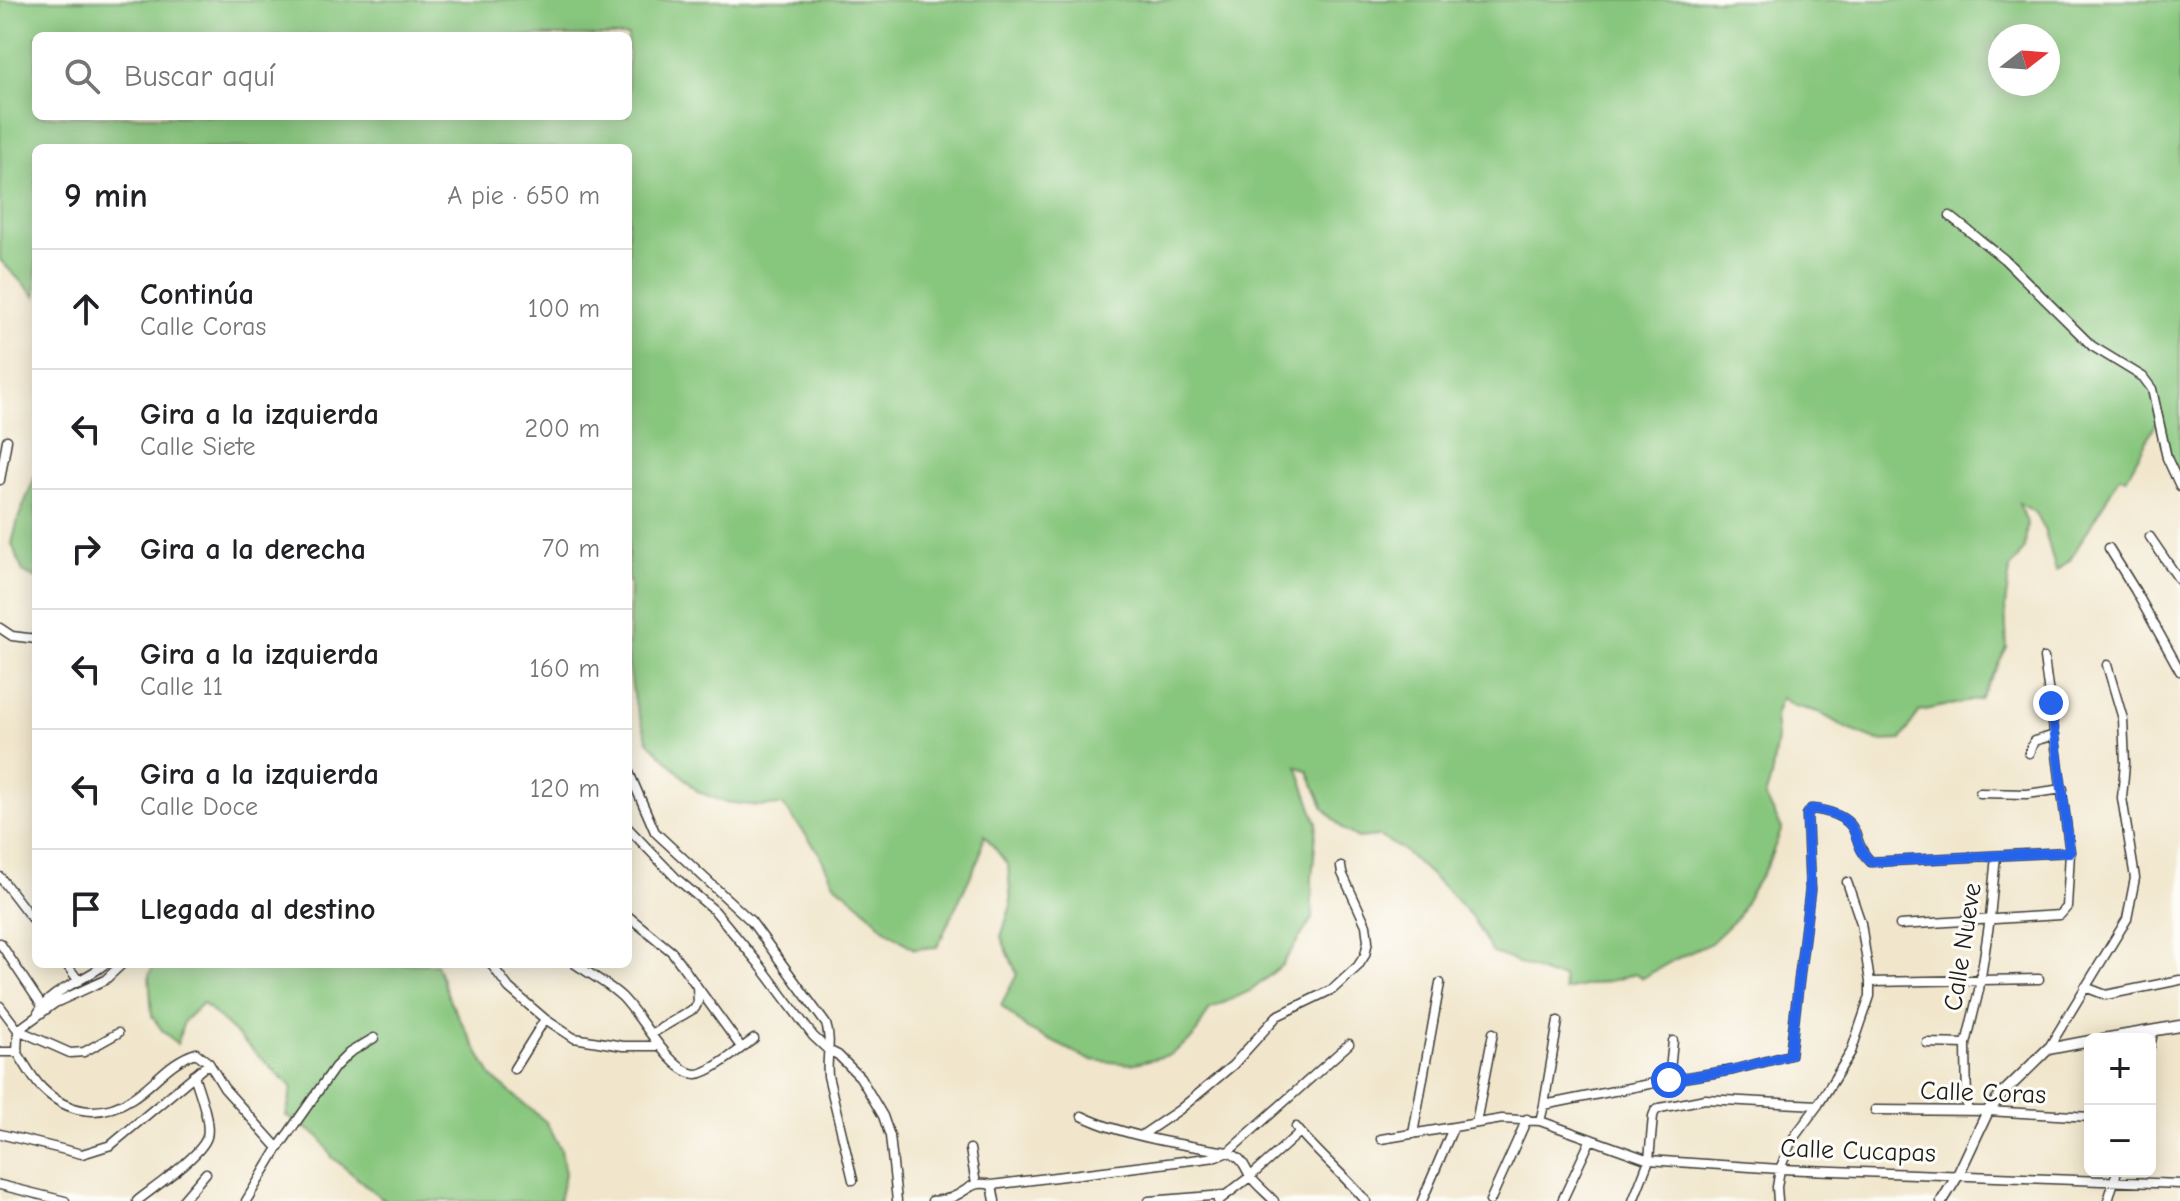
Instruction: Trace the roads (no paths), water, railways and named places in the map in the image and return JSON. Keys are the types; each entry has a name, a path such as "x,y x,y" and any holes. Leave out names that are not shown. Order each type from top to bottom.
{"street":[{"path":"1950,216 2004,259 2092,346 2143,377 2152,389 2167,458 2180,486"},
{"path":"0,480 7,440"},
{"path":"2150,537 2180,581"},
{"path":"2109,548 2180,671"},
{"path":"0,628 12,636 32,638"},
{"path":"1900,925 2060,915 2065,912 2070,852 2044,658"},
{"path":"1942,1201 1958,1175 1988,1111 2048,1049 2127,919 2135,878 2122,798 2125,763 2123,719 2107,665"},
{"path":"2029,753 2034,741 2055,735"},
{"path":"632,779 655,832 751,921 826,1024 829,1033 828,1076 853,1180"},
{"path":"1980,793 2027,794 2063,789"},
{"path":"1544,1105 1733,1070 1790,1055 1810,890 1807,815 1811,809 1846,818 1852,825 1863,855 1871,862 2070,852"},
{"path":"632,832 677,879 715,911 813,1036 860,1077 883,1116 890,1136 897,1201"},
{"name":"Calle Nueve","path":"1967,1110 1966,1044 1977,1006 1996,856"},
{"path":"1142,1135 1179,1110 1233,1065 1277,1016 1333,989 1358,966 1365,955 1368,941 1366,925 1341,867"},
{"path":"0,877 32,919"},
{"path":"1778,1201 1780,1169 1792,1140 1851,1052 1870,996 1861,923 1847,882"},
{"path":"632,919 667,947 741,1047"},
{"path":"0,943 42,1010"},
{"path":"759,964 773,952"},
{"path":"69,968 79,981"},
{"path":"42,1010 53,996 99,968"},
{"path":"118,968 105,980 42,1010 18,1030 17,1052 40,1087 63,1105 87,1113 111,1109 131,1099 181,1058 196,1053 209,1063 224,1088 278,1148"},
{"path":"494,968 509,988 545,1019 574,1038 623,1046 658,1046"},
{"path":"581,968 622,997 658,1046 685,1072 704,1073 754,1039"},
{"path":"1870,982 2039,979"},
{"path":"2085,987 2106,995 2180,980"},
{"path":"1413,1134 1440,983"},
{"path":"651,1034 695,1008 699,994 697,986"},
{"path":"0,1006 18,1030 70,1053 84,1052 118,1033"},
{"path":"514,1069 545,1019"},
{"path":"1381,1139 1502,1119 1540,1121 1558,1021"},
{"path":"2137,1033 2180,1026"},
{"path":"1476,1123 1493,1033"},
{"path":"246,1201 278,1148 323,1085 349,1053 374,1038"},
{"path":"1669,1080 1673,1041"},
{"path":"2048,1049 2084,1042"},
{"path":"1927,1043 1966,1044"},
{"path":"932,1201 955,1197 976,1184 992,1185 1208,1160 1228,1152 1349,1044"},
{"path":"0,1052 17,1052"},
{"path":"0,1134 82,1154 111,1145 209,1063"},
{"path":"137,1201 196,1154 207,1138 207,1124 194,1075"},
{"path":"1633,1201 1649,1160 1655,1111 1660,1108 1705,1099 1818,1105"},
{"name":"Calle Coras","path":"1875,1110 1967,1110 2084,1117"},
{"path":"1082,1116 1096,1123 1176,1144 1228,1152 1242,1159 1251,1176 1274,1201"},
{"path":"1490,1201 1527,1119"},
{"name":"Calle Cucapas","path":"1540,1121 1649,1160 1780,1169 2180,1184"},
{"path":"1422,1201 1453,1128"},
{"path":"1149,1201 1222,1198 1251,1176 1298,1130 1366,1201"},
{"path":"1562,1201 1591,1139"},
{"path":"970,1149 976,1184"},
{"path":"182,1201 206,1173"},
{"path":"2108,1201 2115,1177"},
{"path":"0,1185 65,1201"},
{"path":"992,1185 995,1201"}]}
